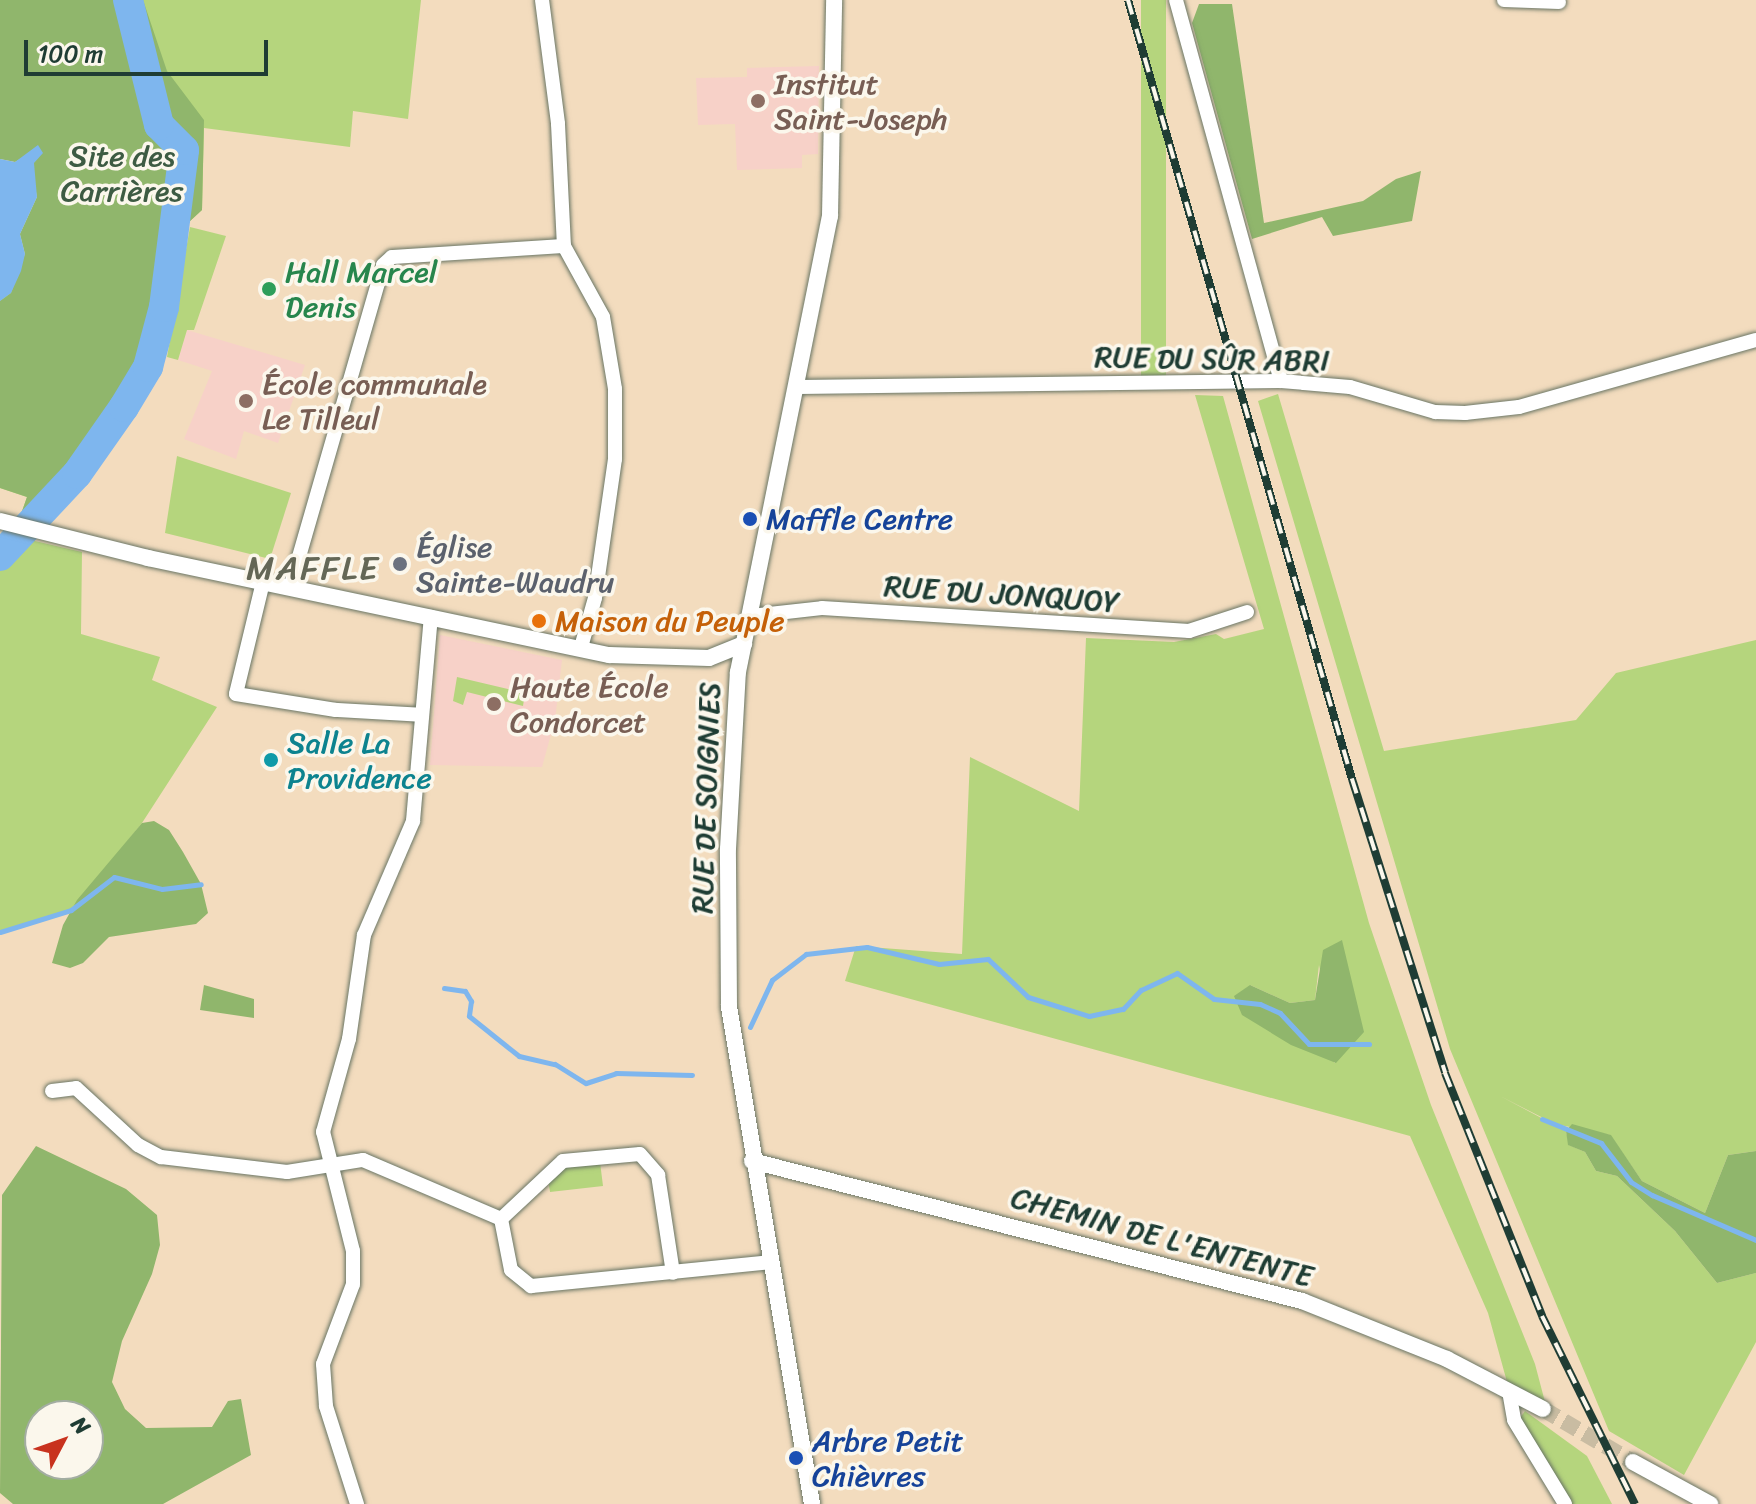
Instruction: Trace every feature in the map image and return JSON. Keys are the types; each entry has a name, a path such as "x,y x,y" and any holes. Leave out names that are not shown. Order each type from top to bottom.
{"street":[{"path":"542,0 558,124 564,246 603,317 615,389 615,459 608,515 595,598 581,647"},
{"name":"RUE DE SOIGNIES","path":"812,1504 752,1161 729,1007 728,849 738,672 751,616 778,459 798,387 830,216 834,0"},
{"path":"1176,0 1281,381"},
{"path":"1504,0 1559,2"},
{"path":"290,588 383,265 392,257 564,246"},
{"name":"RUE DU SÛR ABRI","path":"798,387 1281,381 1350,387 1435,412 1465,413 1519,407 1756,340"},
{"path":"4,522 160,561 634,658 709,658 744,644"},
{"path":"263,582 236,694 336,710 422,715"},
{"name":"RUE DU JONQUOY","path":"751,616 822,608 1189,631 1247,612"},
{"path":"357,1504 326,1406 323,1364 353,1284 353,1251 323,1132 349,1039 364,935 413,821 431,617"},
{"path":"709,658 738,672"},
{"path":"52,1091 76,1088 138,1145 161,1157 287,1172 330,1162 363,1160 501,1219"},
{"path":"501,1219 563,1161 640,1154 658,1175 673,1273"},
{"name":"CHEMIN DE L'ENTENTE","path":"752,1161 1302,1301 1447,1359 1543,1409"},
{"path":"501,1219 511,1270 531,1286 770,1262"},
{"path":"1509,1391 1514,1420 1565,1504"},
{"path":"1633,1462 1710,1504"}],"shaded area":[{"name":"Institut Saint-Joseph","path":"819,66 818,154 802,155 802,168 737,170 735,124 698,125 696,78 747,77 747,68"},
{"name":"École communale Le Tilleul","path":"187,330 305,365 278,443 244,431 236,459 184,439 212,371 178,360"},
{"name":"Haute École Condorcet","path":"440,635 562,660 555,720 542,767 430,765"}],"green space":[{"name":"Site des Carrières","path":"0,0 421,0 408,119 353,111 350,147 204,128 202,210 176,234 148,367 77,474 36,514 21,514 27,497 0,488 0,301 25,254 20,234 37,197 29,154 0,159"},
{"name":"Site des Carrières","path":"0,0 143,0 167,71 204,120 202,210 176,234 148,367 77,474 36,514 21,514 27,497 0,488 0,301 11,293 25,254 20,234 37,197 29,154 15,162 0,159"},
{"path":"1141,0 1166,0 1166,376 1141,376"},
{"path":"1199,4 1232,4 1264,223 1363,201 1396,179 1421,171 1412,221 1333,236 1322,217 1252,239 1192,23"},
{"path":"190,227 226,236 194,330 187,330 178,360 167,357"},
{"path":"1278,394 1384,751 1576,720 1616,673 1756,640 1756,1151 1728,1155 1705,1213 1642,1181 1610,1135 1555,1124 1500,1096 1566,1131 1569,1145 1585,1152 1596,1171 1617,1176 1675,1231 1717,1283 1756,1273 1756,1342 1684,1475 1609,1431 1450,1049 1258,401"},
{"path":"1195,395 1223,396 1369,923 1431,1105 1535,1364 1545,1402 1507,1382 1488,1313 1410,1136 845,981 856,946 962,954 970,757 1079,811 1086,638 1174,642 1216,634 1224,639 1264,629","holes":["1319,965 1335,1063 1250,985 1290,1003 1315,1000"]},
{"path":"177,456 291,493 270,559 165,533"},
{"path":"22,538 82,552 81,634 160,657 152,680 217,707 142,823 72,910 0,932 0,568"},
{"path":"457,677 525,693 523,706 467,692 463,705 453,701"},
{"path":"154,821 169,830 183,852 201,884 208,913 196,924 109,937 83,963 70,968 52,963 63,925 77,900 142,823"},
{"path":"1342,940 1364,1032 1336,1063 1291,1045 1242,1015 1234,996 1250,985 1290,1003 1315,1000 1323,950"},
{"path":"204,985 254,999 254,1018 200,1010"},
{"path":"1572,1124 1611,1135 1642,1181 1705,1213 1728,1155 1756,1151 1756,1273 1717,1283 1675,1231 1617,1176 1596,1171 1585,1152 1568,1145 1566,1131"},
{"path":"36,1146 126,1189 157,1215 160,1245 152,1274 122,1341 112,1382 125,1409 146,1428 212,1427 228,1401 241,1399 251,1455 163,1504 13,1504 0,1493 2,1195"},
{"path":"600,1162 603,1186 550,1192 548,1179 561,1168"},
{"path":"1525,1411 1587,1456 1612,1504 1572,1504 1520,1418"}],"water":[{"path":"38,145 43,153 34,163 37,197 20,234 25,254 21,271 11,293 0,301 0,159 15,162"}],"waterway":[{"path":"0,556 77,474 124,407 148,367 164,307 184,150 159,125 128,0"},
{"path":"0,932 71,910 114,877 162,889 201,884"},
{"path":"750,1027 772,980 806,954 867,947 939,964 988,959 1028,997 1089,1016 1123,1009 1141,990 1177,973 1214,999 1260,1004 1280,1013 1309,1044 1369,1044"},
{"path":"444,988 465,991 471,1001 469,1016 519,1056 555,1064 586,1083 616,1073 692,1075"},
{"path":"1542,1119 1601,1143 1631,1182 1652,1195 1756,1240"}],"tunnel":[{"path":"1543,1409 1633,1462"}],"railway":[{"path":"1128,0 1352,779 1445,1073 1542,1316 1635,1504"}],"place":[{"name":"Institut Saint-Joseph","path":"758,101"},
{"name":"Hall Marcel Denis","path":"269,289"},
{"name":"École communale Le Tilleul","path":"246,401"},
{"name":"Maffle Centre","path":"750,519"},
{"name":"Église Sainte-Waudru","path":"400,564"},
{"name":"Maison du Peuple","path":"539,621"},
{"name":"Haute École Condorcet","path":"494,704"},
{"name":"Salle La Providence","path":"271,760"},
{"name":"Arbre Petit Chièvres","path":"796,1458"}],"district":[{"name":"MAFFLE","path":"313,569"}]}
